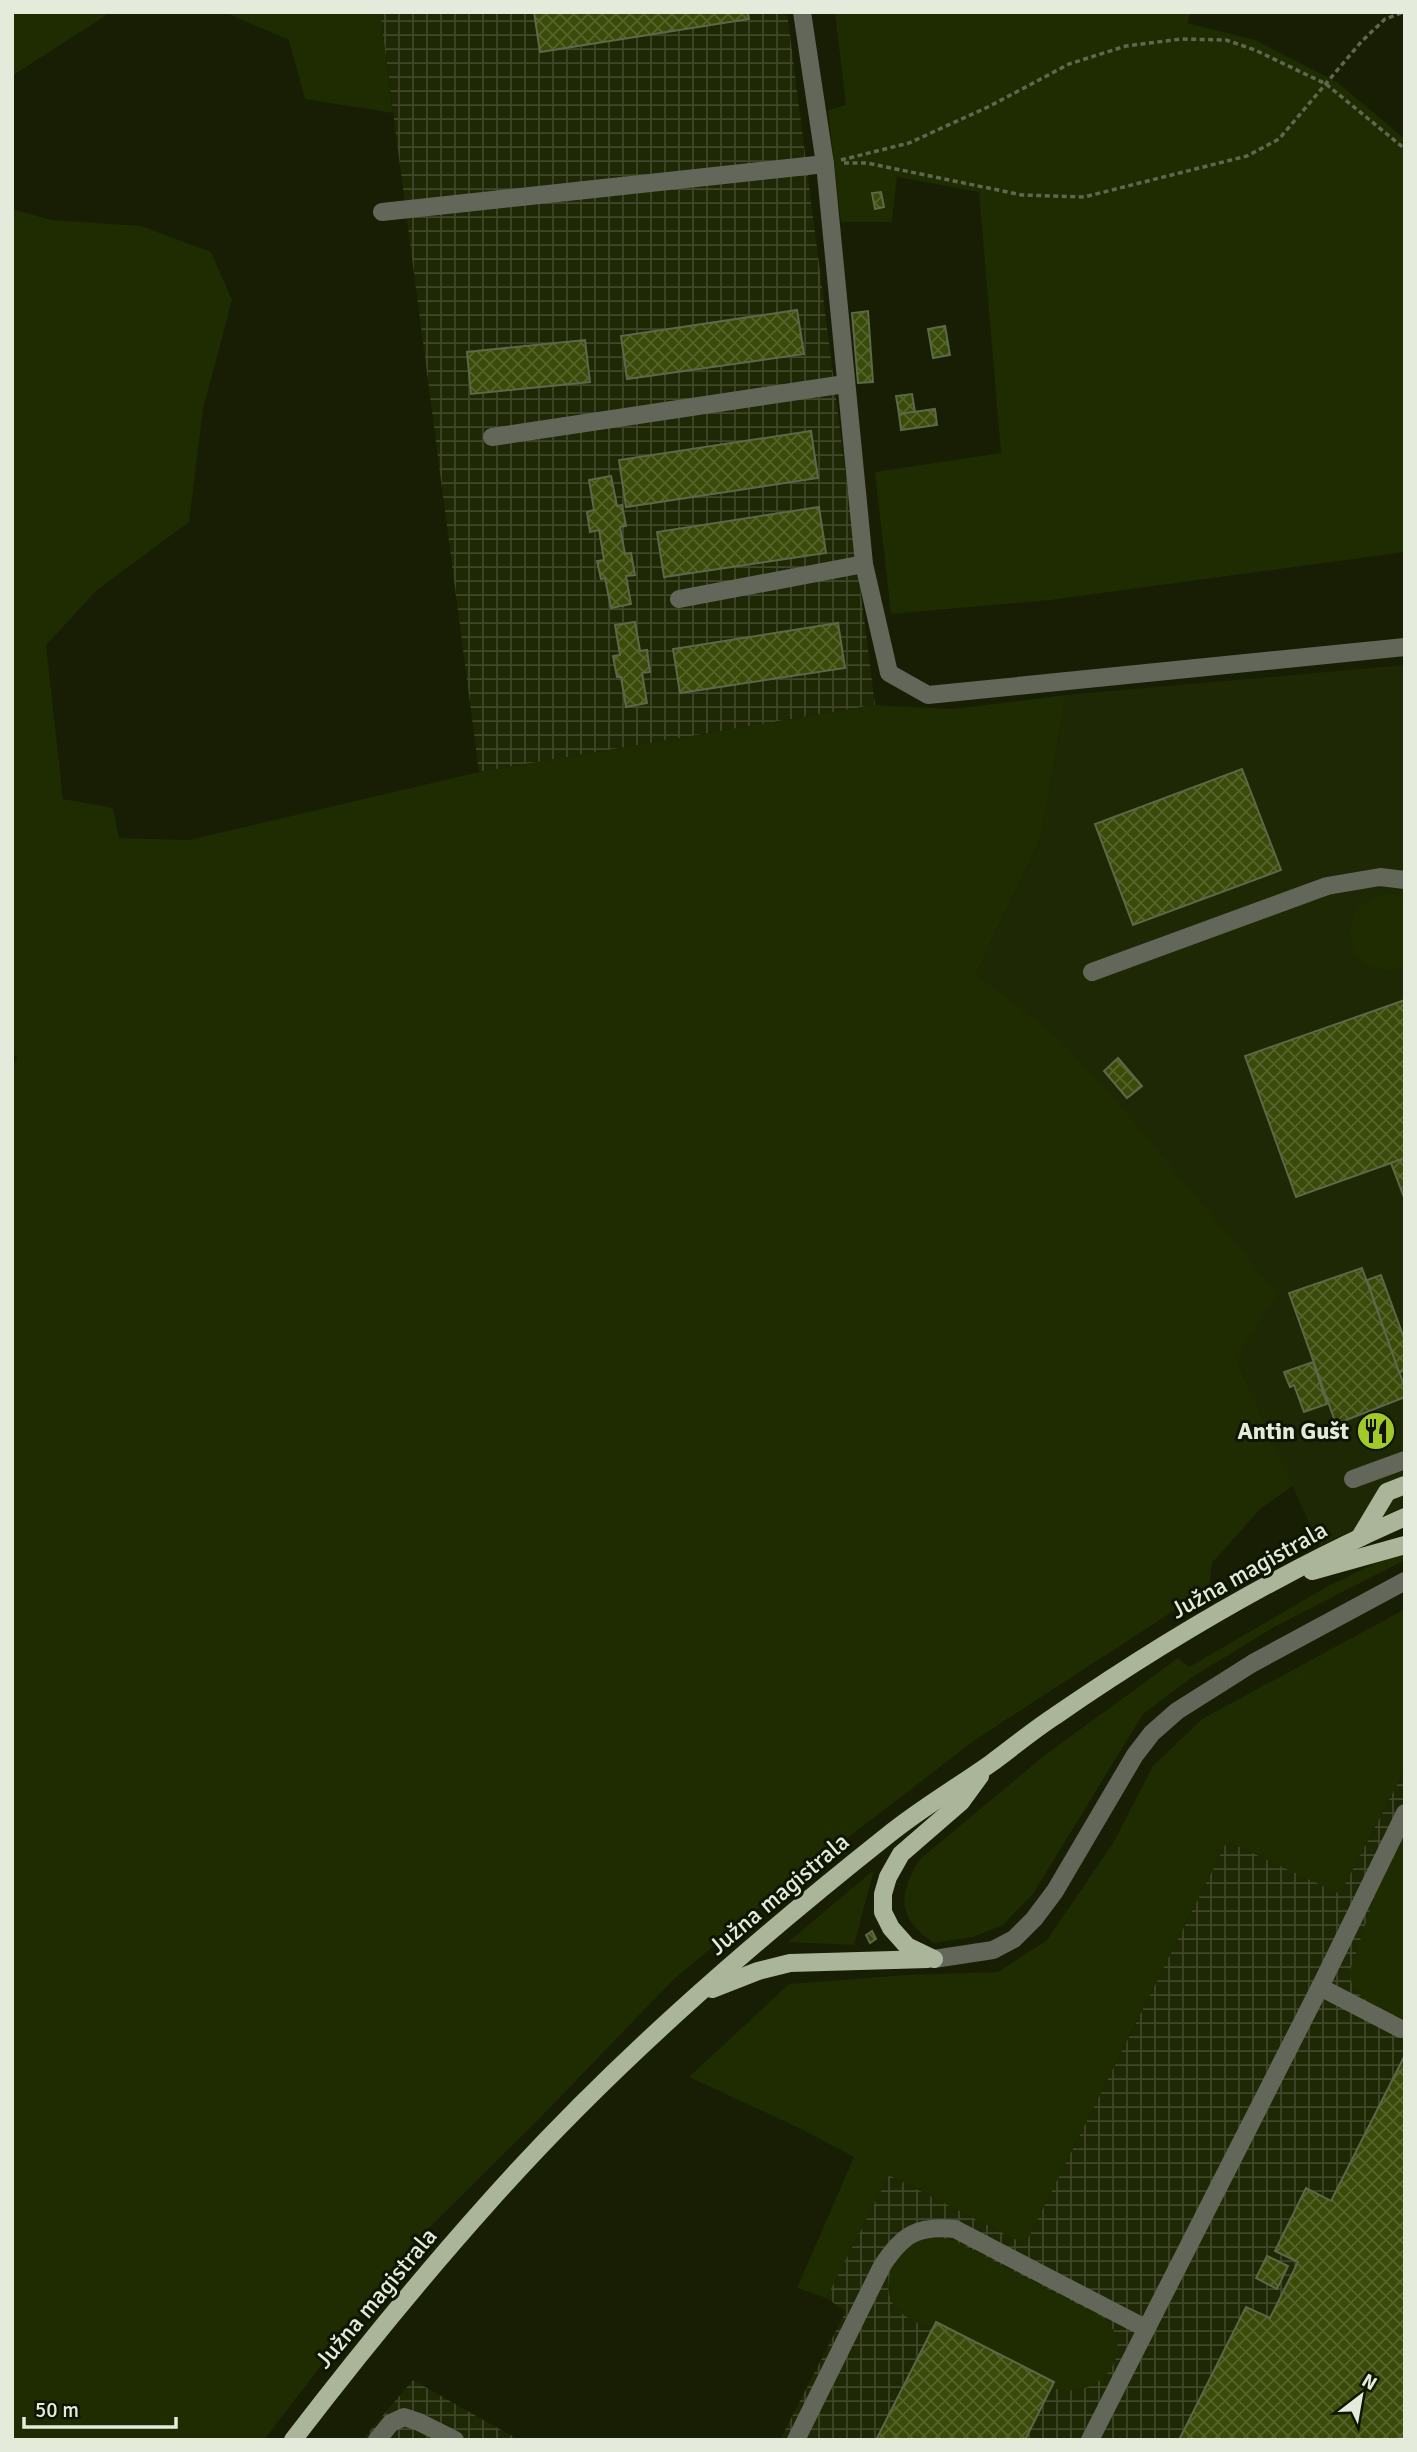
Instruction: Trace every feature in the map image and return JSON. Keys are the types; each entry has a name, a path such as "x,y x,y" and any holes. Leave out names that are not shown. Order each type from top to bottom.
{"main road":[{"path":"1360,1536 1387,1492 1405,1485"},
{"name":"Južna magistrala","path":"293,2440 366,2346 491,2200 577,2109 698,1994 794,1911 892,1832 989,1765 1052,1717 1137,1661 1360,1536 1405,1517"},
{"path":"1256,1592 1301,1574 1405,1545"},
{"path":"934,1959 907,1946 891,1928 883,1912 883,1895 888,1877 901,1854 961,1802 989,1765"},
{"path":"698,1994 758,1971 790,1963 934,1959"}],"street":[{"path":"802,12 825,164 864,564 888,673 928,695 1405,647"},
{"path":"382,212 825,164"},
{"path":"492,437 845,384"},
{"path":"679,599 864,564"},
{"path":"1092,972 1327,886 1380,877 1405,880"},
{"path":"1353,1479 1405,1460"},
{"path":"934,1959 993,1950 1014,1939 1034,1919 1055,1891 1135,1755 1152,1733 1177,1711 1253,1663 1405,1581"},
{"path":"1090,2440 1320,1987 1405,1813"},
{"path":"1320,1987 1401,2029"},
{"path":"796,2440 881,2266 896,2244 919,2231 937,2227 955,2229 1145,2328"},
{"path":"377,2440 391,2423 404,2417 455,2440"}],"path":[{"path":"825,164 867,163 1022,195 1084,197 1247,156 1279,139 1363,41 1385,19 1404,12"},
{"path":"825,164 908,144 990,106 1069,64 1126,46 1181,38 1226,40 1255,50 1326,84 1405,149"}],"shaded area":[{"path":"12,12 111,12 12,76"},
{"path":"224,12 380,12 393,113 305,99 289,40"},
{"path":"380,12 787,12 875,705 479,772"},
{"path":"835,12 1192,12 1187,23 1255,40 1337,82 1405,139 1405,552 1050,600 891,614 875,472 1001,453 979,192 897,177 892,222 841,222 828,110 846,105"},
{"path":"12,209 51,220 141,226 211,252 232,300 203,409 189,522 97,590 46,645 63,799 113,808 119,838 189,840 479,772 874,705 952,709 1066,695 1041,838 976,974 1061,1040 1119,1104 1278,1294 1236,1358 1293,1486 1261,1508 1212,1563 1209,1588 975,1740 807,1869 673,1980 419,2238 264,2440 12,2440 12,1067 18,1057 12,1054"},
{"path":"1405,665 1405,1506 1319,1546 1236,1358 976,974 1041,838 1066,695"},
{"path":"1381,894 1405,898 1405,966 1387,970 1372,967 1360,958 1352,946 1350,931 1353,916 1363,903"},
{"path":"1405,1549 1405,1560 1274,1627 1191,1678 1143,1714 1033,1894 1003,1925 973,1937 934,1943 913,1924 904,1905 905,1894 920,1859 1045,1755 1178,1658 1189,1667 1328,1586"},
{"path":"1405,1609 1405,1769 1340,1894 1227,1841 1025,2244 889,2175 826,2298 797,2288 854,2157 689,2077 789,1984 906,1975 998,1972 1047,1940 1113,1843 1153,1766 1202,1719"},
{"path":"1405,1769 1405,2440 780,2440 846,2311 826,2298 889,2175 1025,2244 1227,1841 1340,1893"},
{"path":"1405,1835 1405,2020 1363,1998 1352,1984 1349,1974 1378,1886"},
{"path":"874,1870 854,1945 788,1942"},
{"path":"937,2237 955,2241 1106,2319 1115,2333 1117,2347 1110,2370 1101,2380 1078,2390 1051,2387 1054,2382 936,2322 932,2330 898,2310 889,2291 891,2270 911,2245 920,2240"},
{"path":"413,2380 519,2440 362,2440"}],"building":[{"path":"534,12 747,12 749,19 540,52"},
{"path":"881,192 884,207 875,209 872,193"},
{"path":"797,310 804,354 627,379 621,336"},
{"path":"868,311 873,382 858,383 852,313"},
{"path":"945,326 950,355 933,358 928,329"},
{"path":"585,340 590,382 471,394 467,352"},
{"path":"912,394 915,412 899,414 896,396"},
{"path":"935,409 937,425 901,430 899,414"},
{"path":"811,431 818,478 626,507 619,460"},
{"path":"611,476 617,506 622,505 626,526 620,527 625,554 631,553 635,575 626,576 631,604 611,608 605,578 601,579 597,561 604,560 599,530 590,532 587,512 594,510 589,480"},
{"path":"819,507 826,553 664,577 657,532"},
{"path":"635,622 640,651 647,650 650,672 642,673 647,703 626,707 621,677 617,677 613,656 620,655 615,625"},
{"path":"838,623 845,668 680,693 673,649"},
{"path":"1242,769 1281,870 1133,925 1095,824"},
{"path":"1405,1000 1405,1158 1296,1197 1245,1056"},
{"path":"1118,1058 1142,1086 1127,1098 1104,1071"},
{"path":"1405,1158 1405,1200 1391,1163"},
{"path":"1362,1268 1405,1388 1405,1397 1336,1424 1289,1293"},
{"path":"1381,1275 1405,1341 1405,1371 1399,1372 1367,1280"},
{"path":"1313,1362 1327,1404 1304,1412 1294,1385 1290,1387 1284,1372"},
{"path":"872,1931 876,1939 870,1943 866,1935"},
{"path":"1405,2055 1405,2440 1179,2440 1246,2307 1270,2318 1298,2262 1275,2251 1306,2188 1331,2201"},
{"path":"1267,2256 1288,2266 1277,2289 1256,2278"},
{"path":"936,2322 1054,2382 1025,2440 876,2440"}],"place":[{"name":"Antin Gušt","path":"1376,1431"}]}
